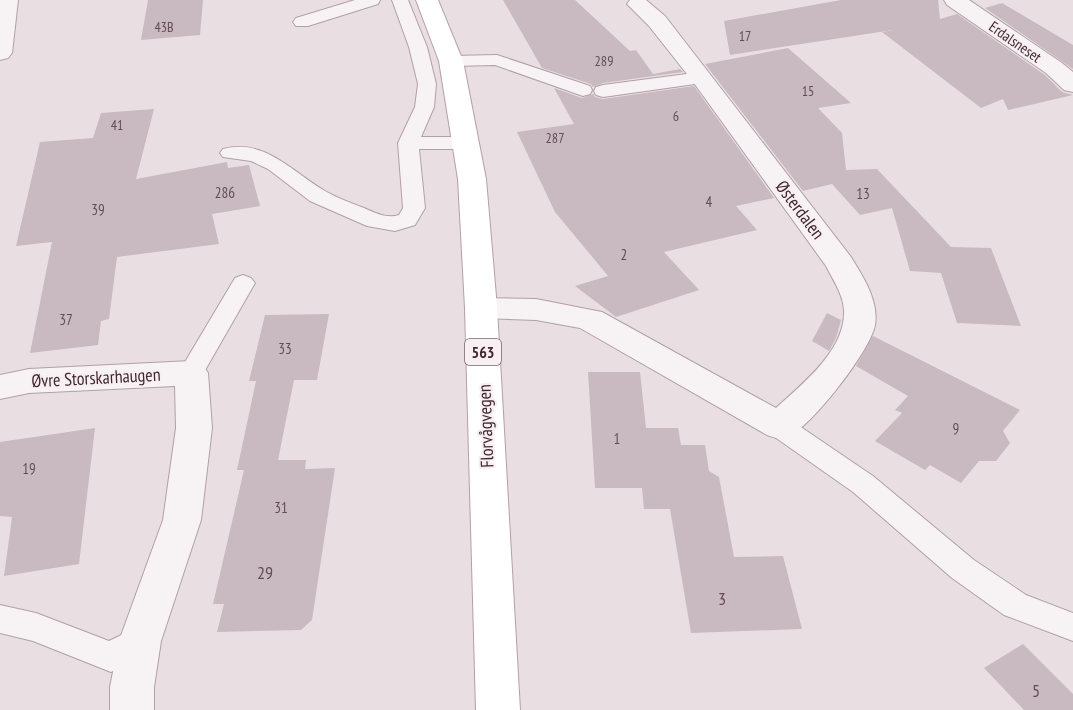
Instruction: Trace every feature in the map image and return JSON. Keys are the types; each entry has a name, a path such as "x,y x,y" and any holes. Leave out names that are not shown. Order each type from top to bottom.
{"main road":[{"name":"Florvågvegen","path":"427,0 451,61 472,179 481,308 498,710"}],"street":[{"path":"0,53 7,0"},
{"name":"Erdalsneset","path":"956,0 1054,68 1073,85"},
{"name":"Østerdalen","path":"638,4 657,21 702,78 834,255 857,294 861,313 858,331 850,349 803,403 779,426"},
{"path":"481,308 513,307 561,311 591,320 779,426"},
{"path":"132,710 132,687 140,641 182,520 194,428 191,373"},
{"name":"Øvre Storskarhaugen","path":"0,387 29,381 191,373"}],"lane":[{"path":"302,22 372,0"},
{"path":"230,153 256,155 275,165 318,196 375,221 395,224 407,220 414,208 408,143 427,96 427,81 413,31 400,0"},
{"path":"451,61 497,60 583,90"},
{"path":"603,91 702,78"},
{"path":"408,143 467,143"},
{"path":"191,373 243,283"},
{"path":"779,426 863,484 963,569 1015,605 1073,627"},
{"path":"0,619 36,627 111,657 140,641"}],"building":[{"path":"148,0 203,0 200,35 141,40"},
{"path":"503,0 575,0 630,51 636,50 653,74 680,69 683,72 603,83 593,87 591,84 542,68"},
{"path":"841,0 938,0 940,19 957,14 1045,75 1062,92 1073,95 1008,110 1003,99 981,108 882,32 893,30 730,55 724,21"},
{"path":"1002,3 1073,45 1073,69 985,8"},
{"path":"788,48 851,103 818,108 842,133 846,170 877,169 951,247 991,248 1021,326 957,323 941,273 910,271 892,208 860,215 832,184 803,191 705,64"},
{"path":"694,86 774,198 736,206 757,230 664,252 699,290 616,317 575,286 608,276 555,212 517,132 574,124 554,88 582,98 593,94 603,99"},
{"path":"154,109 136,179 227,162 228,168 249,165 260,206 212,214 219,244 117,257 109,319 101,321 98,345 30,353 52,242 16,246 40,142 93,138 101,113"},
{"path":"827,313 841,320 836,338 829,351 812,341"},
{"path":"329,314 317,380 294,380 278,460 306,460 305,469 335,468 312,620 301,630 217,632 224,604 213,604 244,470 237,470 256,381 249,381 265,315"},
{"path":"873,336 1020,410 1003,431 1010,443 996,461 979,461 961,483 930,465 925,470 875,441 902,413 895,410 908,396 856,366"},
{"path":"588,372 640,372 646,428 678,428 681,445 705,445 709,471 719,477 734,557 783,556 802,629 691,633 670,509 644,509 642,488 595,488"},
{"path":"95,428 79,564 4,576 12,517 0,516 0,442"},
{"path":"1023,644 1073,694 1073,710 1024,710 984,668"}]}
